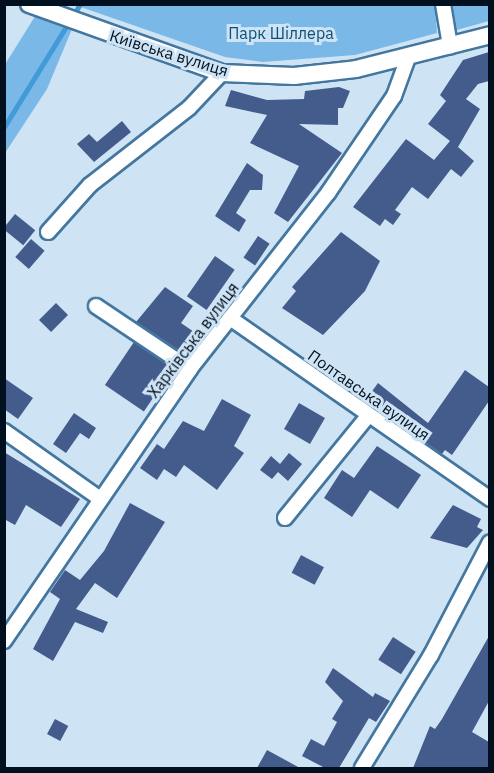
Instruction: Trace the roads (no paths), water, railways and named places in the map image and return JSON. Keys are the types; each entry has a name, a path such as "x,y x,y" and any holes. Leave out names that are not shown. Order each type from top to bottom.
{"street":[{"path":"443,4 450,46"},
{"name":"Київська вулиця","path":"34,6 222,73 294,76 407,60 489,36"},
{"name":"Харківська вулиця","path":"4,641 99,498 190,369 335,183 394,96 407,60"},
{"path":"48,232 90,184 189,108 222,73"},
{"path":"96,306 190,369"},
{"name":"Полтавська вулиця","path":"230,318 489,499"},
{"path":"285,518 368,416"},
{"path":"4,430 99,498"},
{"path":"362,768 431,655 489,542"}],"waterway":[{"path":"4,127 80,4"}],"park label":[{"name":"Парк Шіллера","path":"281,33"}]}
